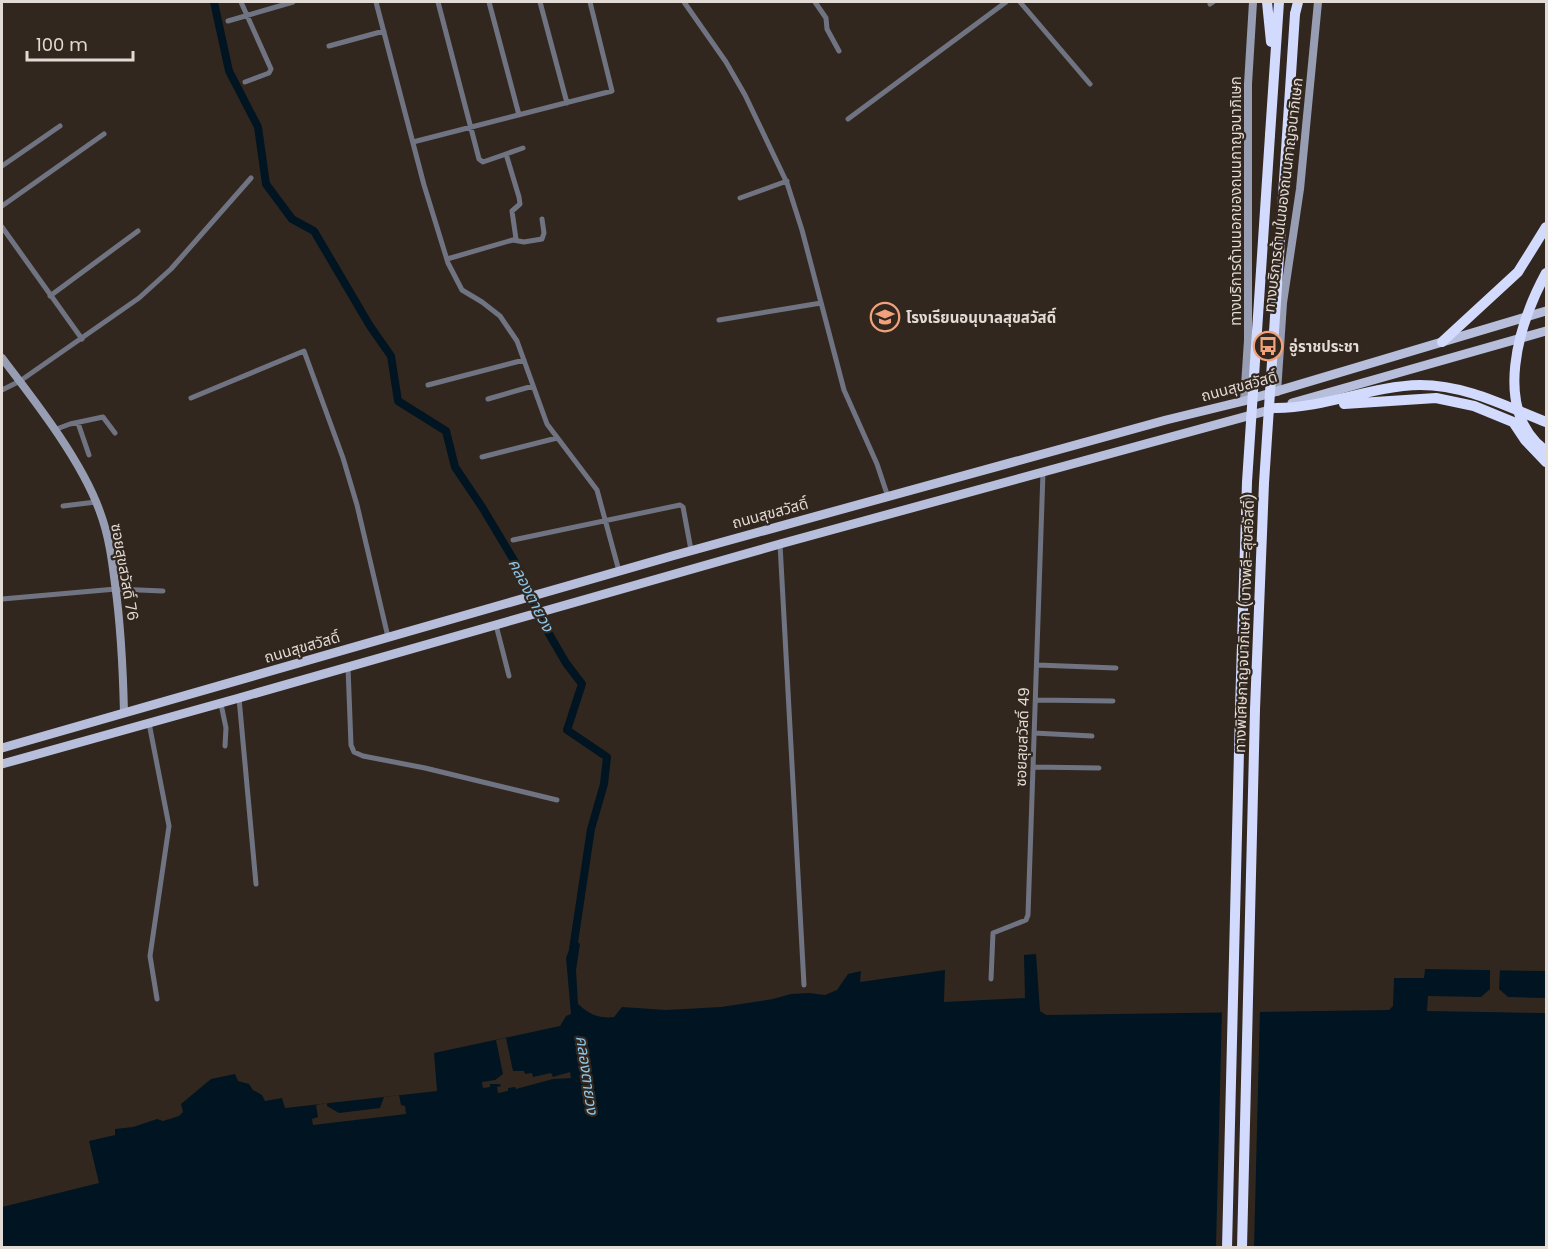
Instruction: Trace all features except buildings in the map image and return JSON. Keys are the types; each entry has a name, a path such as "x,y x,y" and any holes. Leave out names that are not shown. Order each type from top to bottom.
{"highway":[{"path":"1267,2 1275,66"},
{"name":"ทางพิเศษกาญจนาภิเษก (บางพลี-สุขสวัสดิ์)","path":"1227,1248 1247,482 1279,2"},
{"name":"ทางพิเศษกาญจนาภิเษก (บางพลี-สุขสวัสดิ์)","path":"1242,1248 1255,709 1264,483 1297,2"},
{"path":"1442,342 1518,273 1546,227"},
{"path":"1546,273 1522,329 1515,358 1515,384 1517,403 1526,429 1546,451"},
{"path":"1308,407 1382,390 1420,385 1452,388 1478,394 1546,422"},
{"path":"1276,408 1436,398 1491,412 1513,422 1525,440 1546,462"}],"main road":[{"name":"ทางบริการด้านนอกของถนนกาญจนาภิเษก","path":"1244,401 1248,340 1248,84 1253,2"},
{"name":"ทางบริการด้านในของถนนกาญจนาภิเษก","path":"1276,392 1283,303 1303,158 1318,2"},
{"name":"ถนนสุขสวัสดิ์","path":"2,748 691,550 1276,392 1546,311"},
{"name":"ถนนสุขสวัสดิ์","path":"2,764 1546,331"},
{"name":"ซอยสุขสวัสดิ์ 76","path":"2,357 54,430 75,464 96,502 108,535 122,638 124,713"},
{"path":"1276,392 1276,408"},
{"path":"619,571 624,588"}],"street":[{"path":"241,2 271,69 269,73 244,82"},
{"path":"228,21 293,2"},
{"path":"376,2 447,259 462,290 491,308 509,327 524,360 547,424 594,483 619,571"},
{"path":"438,2 481,161 523,148"},
{"path":"489,2 519,115"},
{"path":"540,2 567,103"},
{"path":"413,142 612,91 590,2"},
{"path":"684,2 746,95 787,181 802,230 843,390 878,464 888,497"},
{"path":"815,2 826,18 827,30 839,51"},
{"path":"848,118 1006,2"},
{"path":"1020,2 1090,84"},
{"path":"329,46 384,31"},
{"path":"2,166 60,126"},
{"path":"2,206 104,134"},
{"path":"506,154 520,204 512,211 517,236 513,240"},
{"path":"2,390 20,381 139,298 171,269 251,178"},
{"path":"740,198 787,181"},
{"path":"447,259 513,240 524,242 542,239 544,233 542,219"},
{"path":"2,227 82,339"},
{"path":"50,296 138,231"},
{"path":"719,320 821,303"},
{"path":"191,398 304,351 343,458 357,505 388,638"},
{"path":"428,385 524,360"},
{"path":"488,399 533,386"},
{"path":"54,430 103,417 115,433"},
{"path":"78,423 90,455"},
{"path":"482,457 557,438"},
{"name":"ซอยสุขสวัสดิ์ 49","path":"991,979 993,933 1026,920 1028,915 1043,472"},
{"path":"63,506 96,502"},
{"path":"513,540 680,505 683,507 691,550"},
{"path":"780,544 804,985"},
{"path":"2,599 116,589 163,591"},
{"path":"496,625 509,676"},
{"path":"1037,665 1116,668"},
{"path":"348,667 351,745 354,752 363,756 425,768 557,800"},
{"path":"239,699 256,884"},
{"path":"1036,700 1113,701"},
{"path":"221,704 226,728 225,746"},
{"path":"149,723 169,826 150,956 157,999"},
{"path":"1035,734 1092,736"},
{"path":"1033,768 1100,768"}],"water":[{"path":"573,939 580,944 576,970 578,1004 594,1015 604,1017 614,1017 622,1007 666,1010 721,1007 791,994 825,995 837,990 848,974 861,971 860,982 945,970 944,1002 1025,998 1024,955 1036,954 1040,1011 1046,1015 1389,1010 1393,1006 1394,978 1424,978 1425,969 1546,971 1546,1247 2,1248 2,1207 99,1183 89,1141 115,1135 115,1129 179,1116 183,1112 181,1104 211,1079 235,1074 238,1081 249,1084 253,1090 262,1095 265,1101 282,1098 285,1108 437,1091 434,1053 560,1026 566,1016 571,1014 566,958"}],"pier":[{"path":"1490,970 1500,970 1499,989 1508,997 1546,998 1546,1013 1427,1011 1428,996 1481,997 1490,989"},
{"path":"1222,1009 1260,1009 1254,1248 1216,1247"},
{"path":"506,1038 513,1071 532,1073 533,1077 551,1073 553,1077 570,1072 571,1078 553,1079 516,1089 515,1087 508,1088 508,1091 498,1093 497,1087 501,1086 500,1084 490,1084 490,1087 483,1088 482,1082 495,1080 503,1074 496,1040"},
{"path":"399,1095 401,1105 405,1106 406,1114 313,1125 312,1119 318,1117 316,1105 327,1103 327,1106 339,1113 380,1108 384,1097"}],"waterway":[{"name":"คลองตายวง","path":"214,2 229,71 258,127 266,184 292,219 314,231 370,326 391,356 398,401 446,431 455,467 515,562 545,627 566,663 582,684 567,730 607,757 604,784 591,829 573,949"}],"place":[{"name":"โรงเรียนอนุบาลสุขสวัสดิ์","path":"885,317"},
{"name":"อู่ราชประชา","path":"1268,346"}]}
